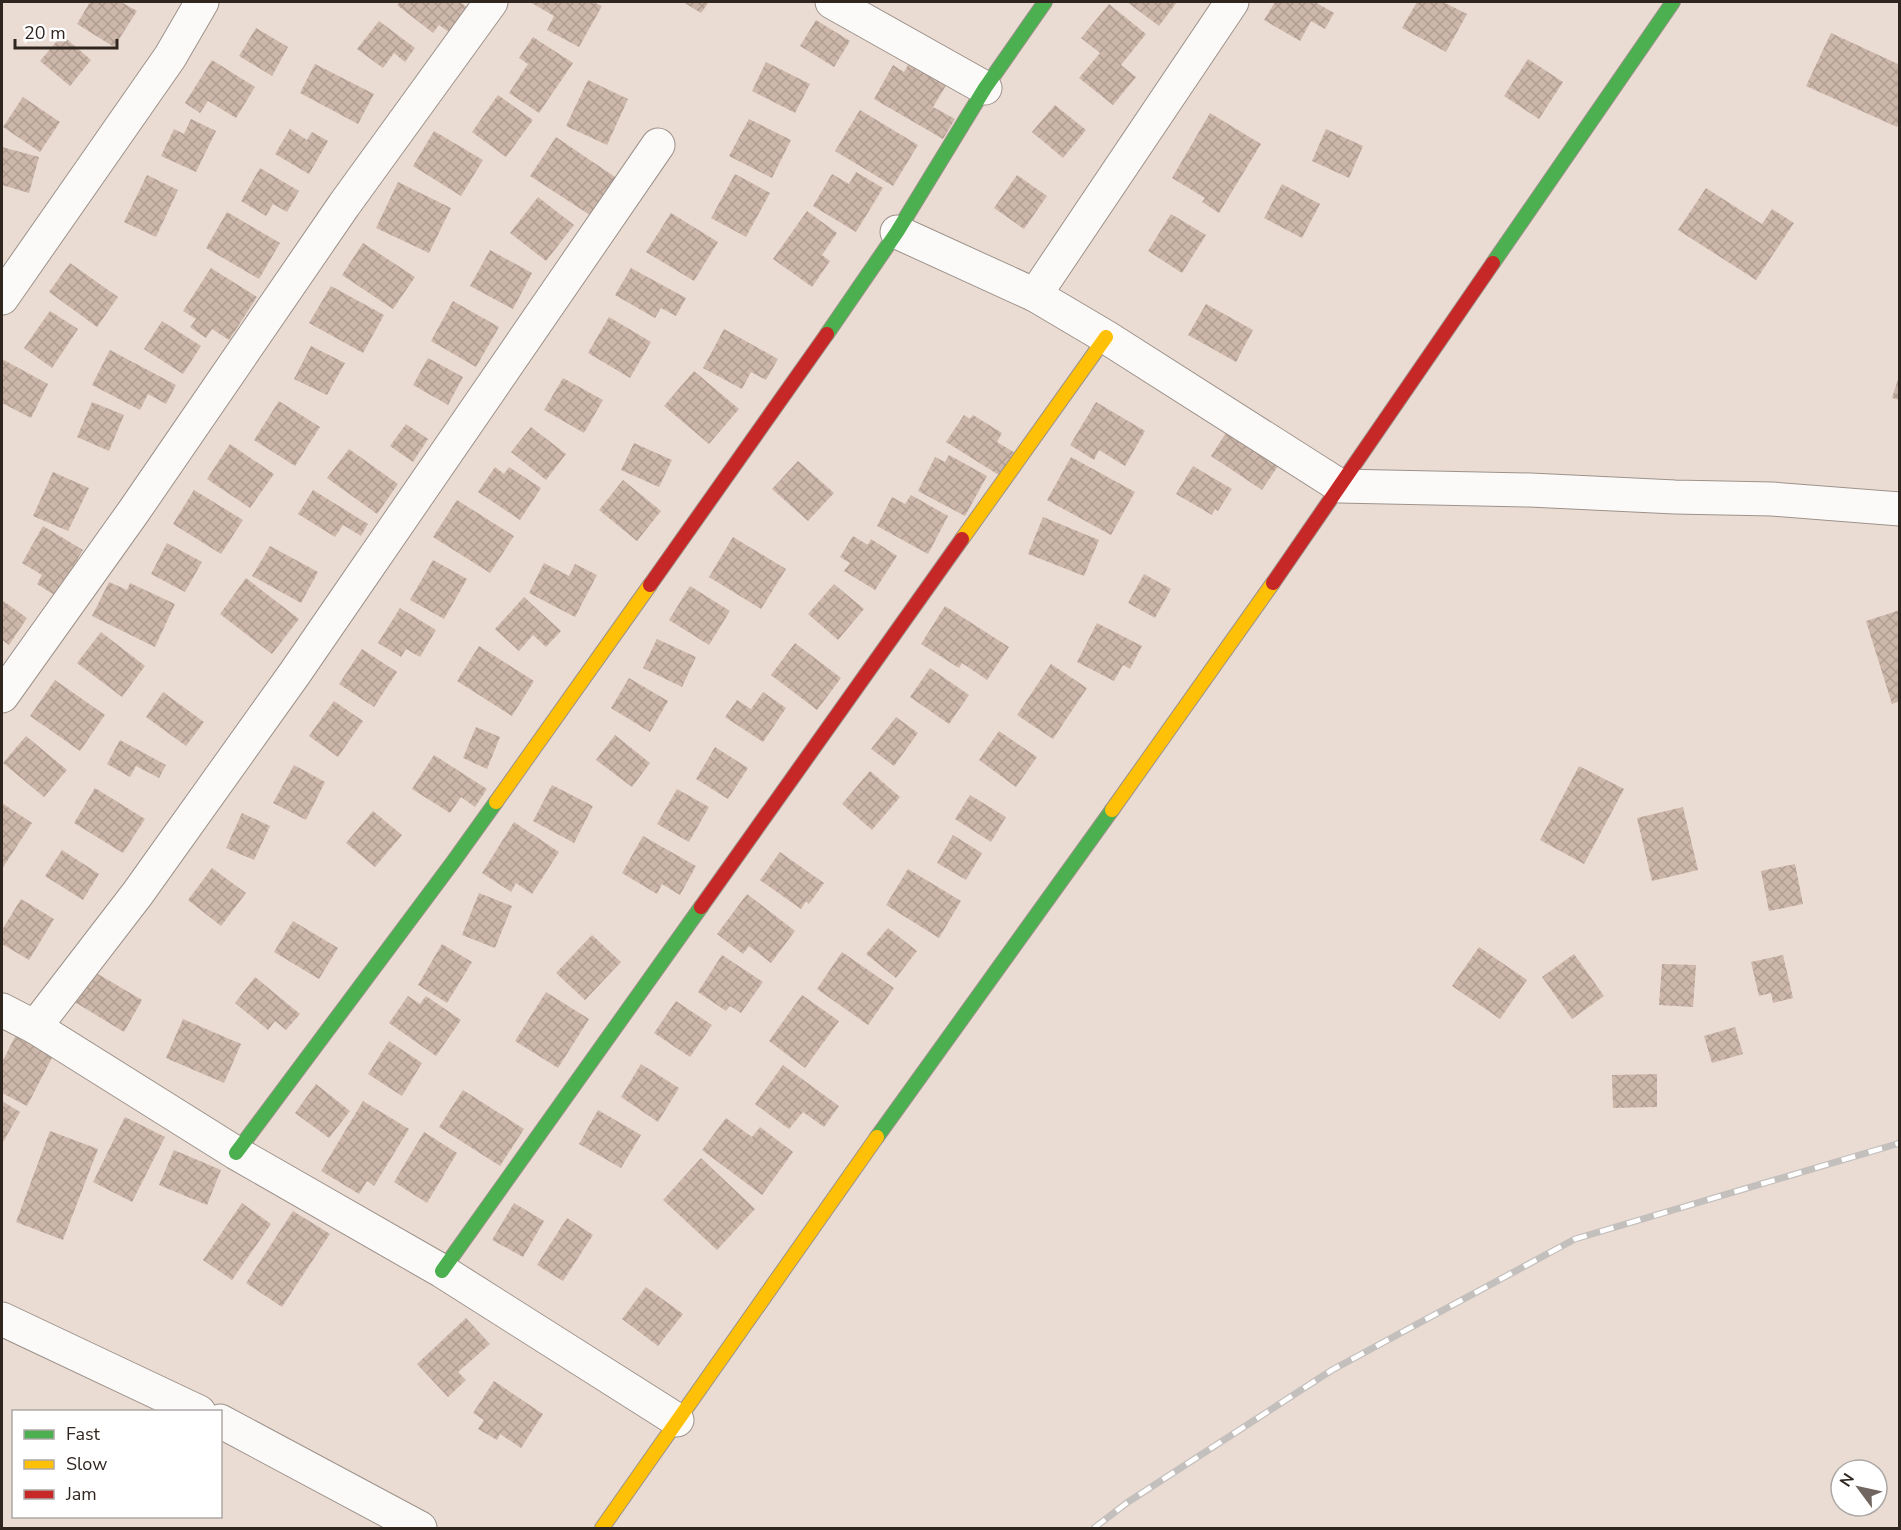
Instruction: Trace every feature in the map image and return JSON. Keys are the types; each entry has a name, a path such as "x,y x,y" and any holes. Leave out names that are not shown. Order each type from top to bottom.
{"street":[{"path":"2,298 170,57 202,2"},
{"path":"2,696 134,511 344,205 491,2"},
{"path":"832,2 985,88"},
{"path":"236,1153 453,862 772,414 897,232 985,88 1045,2"},
{"path":"1035,295 1232,2"},
{"path":"602,1528 1006,955 1259,603 1673,2"},
{"path":"35,1027 138,892 295,673 658,145"},
{"path":"897,232 1035,295 1106,337 1340,486 1772,499 1899,509"},
{"path":"442,1271 1106,337"},
{"path":"2,1010 35,1027 236,1153 442,1271 677,1420"},
{"path":"2,1319 195,1410"},
{"path":"222,1422 420,1528"}],"building":[{"path":"90,2 121,2 137,11 114,47 77,24"},
{"path":"400,2 460,2 468,8 449,32 439,25 433,33 397,5"},
{"path":"530,2 593,2 602,6 579,47 547,30 554,16"},
{"path":"683,2 709,2 701,13"},
{"path":"1127,2 1177,2 1159,26"},
{"path":"1275,2 1315,2 1334,13 1325,29 1311,21 1300,41 1264,20"},
{"path":"1417,2 1443,2 1467,14 1446,52 1402,28"},
{"path":"1109,4 1146,34 1121,65 1136,77 1113,105 1079,78 1100,53 1081,38"},
{"path":"816,20 850,41 834,67 800,46"},
{"path":"379,21 415,48 405,62 394,53 383,68 357,49"},
{"path":"256,28 288,47 272,76 239,56"},
{"path":"1831,33 1900,65 1900,121 1897,127 1806,86"},
{"path":"62,35 91,60 70,86 40,61"},
{"path":"533,37 573,63 539,113 509,93 528,64 519,58"},
{"path":"921,42 959,64 933,107 955,119 943,139 874,99 893,65 904,72"},
{"path":"1528,59 1563,82 1539,119 1504,96"},
{"path":"212,60 255,87 236,118 208,101 200,113 185,103"},
{"path":"766,62 810,84 795,113 752,91"},
{"path":"315,64 374,94 358,124 300,93"},
{"path":"588,80 628,99 607,145 566,126"},
{"path":"498,95 533,120 506,157 472,132"},
{"path":"23,97 60,122 40,152 3,127"},
{"path":"1055,105 1086,130 1063,158 1032,132"},
{"path":"860,110 918,145 893,186 835,151"},
{"path":"1210,113 1261,144 1219,213 1202,202 1205,198 1172,178"},
{"path":"191,119 216,131 196,172 161,156 174,129 184,134"},
{"path":"749,119 791,140 772,178 729,156"},
{"path":"290,129 307,140 312,132 328,141 309,174 275,154"},
{"path":"1326,129 1363,146 1349,178 1312,161"},
{"path":"434,131 483,160 461,196 413,166"},
{"path":"556,137 618,179 593,217 530,176"},
{"path":"2,147 39,157 29,193 2,185"},
{"path":"260,168 299,191 287,212 273,204 266,216 241,201"},
{"path":"856,172 883,188 856,232 813,206 832,174 849,184"},
{"path":"735,174 770,193 746,237 711,218"},
{"path":"147,175 178,190 156,237 124,222"},
{"path":"1017,175 1047,196 1024,229 994,208"},
{"path":"398,182 451,208 429,253 376,228"},
{"path":"1282,184 1320,204 1302,238 1264,218"},
{"path":"1706,188 1762,224 1772,209 1794,223 1756,280 1678,230"},
{"path":"538,197 574,225 546,261 510,233"},
{"path":"807,211 837,233 822,255 830,261 812,287 773,259"},
{"path":"227,212 280,243 259,279 206,248"},
{"path":"671,213 718,242 694,281 646,252"},
{"path":"1171,214 1206,235 1182,273 1148,251"},
{"path":"363,243 415,277 393,309 342,275"},
{"path":"490,250 532,273 513,309 470,286"},
{"path":"70,263 118,297 97,327 49,292"},
{"path":"211,268 257,297 229,340 212,329 206,338 190,327 196,319 183,311"},
{"path":"631,268 686,298 676,316 661,308 655,318 615,295"},
{"path":"331,286 384,315 363,353 309,323"},
{"path":"453,301 499,327 476,367 431,341"},
{"path":"1206,304 1253,330 1236,362 1188,335"},
{"path":"50,311 78,329 52,368 24,348"},
{"path":"609,317 651,342 630,378 588,353"},
{"path":"162,321 201,346 183,374 144,349"},
{"path":"724,329 778,359 766,380 751,372 742,389 703,368"},
{"path":"311,346 345,363 327,395 294,379"},
{"path":"110,350 176,385 166,404 148,394 140,410 92,385"},
{"path":"428,358 463,377 448,405 413,385"},
{"path":"2,359 48,384 31,418 2,403"},
{"path":"694,371 739,409 709,444 664,406"},
{"path":"1900,376 1900,400 1892,398"},
{"path":"563,378 603,400 584,433 544,410"},
{"path":"279,401 320,427 295,466 254,440"},
{"path":"92,402 124,415 109,451 77,437"},
{"path":"1096,402 1145,431 1125,466 1099,450 1094,460 1070,445"},
{"path":"964,415 970,419 973,415 1002,433 997,442 1017,454 1002,477 946,442"},
{"path":"1233,422 1284,457 1262,490 1211,456"},
{"path":"406,424 428,439 413,462 390,446"},
{"path":"531,427 566,454 546,480 511,452"},
{"path":"634,443 672,460 659,487 621,470"},
{"path":"230,444 274,474 250,508 207,479"},
{"path":"349,449 398,484 377,514 327,478"},
{"path":"949,455 987,476 965,516 918,491 935,457 945,462"},
{"path":"1071,457 1135,492 1111,535 1047,500"},
{"path":"798,461 834,493 808,521 772,489"},
{"path":"1193,466 1232,489 1218,511 1215,509 1212,515 1176,494"},
{"path":"495,467 504,474 509,467 541,488 520,520 478,492"},
{"path":"53,472 89,488 68,531 33,516"},
{"path":"623,480 661,511 637,541 599,510"},
{"path":"194,490 243,520 221,554 173,524"},
{"path":"313,490 368,524 361,536 343,525 335,537 298,514"},
{"path":"911,495 948,516 928,554 877,526 892,497 905,504"},
{"path":"457,500 514,536 490,573 433,537"},
{"path":"1043,517 1099,540 1084,576 1028,554"},
{"path":"43,526 83,550 56,596 37,584 42,575 22,563"},
{"path":"853,536 868,545 871,539 897,556 875,590 844,571 850,563 840,557"},
{"path":"733,537 786,569 761,609 709,577"},
{"path":"167,543 202,562 185,592 151,574"},
{"path":"270,546 318,572 301,603 252,576"},
{"path":"433,560 467,579 444,619 410,600"},
{"path":"544,563 569,576 575,564 597,575 575,617 529,593"},
{"path":"1144,574 1171,589 1155,618 1128,603"},
{"path":"246,578 299,619 272,654 220,614"},
{"path":"109,582 127,590 130,583 175,604 155,647 92,616"},
{"path":"834,584 864,609 838,640 808,614"},
{"path":"690,586 730,611 709,645 669,620"},
{"path":"524,597 561,631 546,647 533,635 519,651 495,629"},
{"path":"2,600 27,618 9,645 2,640"},
{"path":"945,606 1009,647 987,680 962,663 959,668 921,644"},
{"path":"400,608 436,630 420,657 406,649 401,657 378,643"},
{"path":"1900,610 1900,701 1892,704 1866,621"},
{"path":"1097,623 1142,646 1130,669 1123,665 1114,681 1077,662"},
{"path":"101,632 145,666 122,697 77,663"},
{"path":"657,639 696,657 682,687 643,668"},
{"path":"795,643 841,678 817,710 771,675"},
{"path":"479,646 534,681 512,716 457,681"},
{"path":"362,649 397,672 374,707 339,684"},
{"path":"1051,664 1087,688 1053,739 1017,715"},
{"path":"930,668 969,695 949,724 910,697"},
{"path":"629,678 668,701 650,732 611,708"},
{"path":"55,680 105,715 80,751 30,716"},
{"path":"163,692 204,722 186,746 146,717"},
{"path":"763,692 786,708 763,742 725,717 737,700 751,709"},
{"path":"334,701 363,721 338,757 309,736"},
{"path":"896,717 918,733 894,766 871,749"},
{"path":"476,727 500,737 487,769 463,758"},
{"path":"999,731 1037,757 1016,787 979,760"},
{"path":"615,735 650,763 632,787 596,760"},
{"path":"26,736 67,770 44,797 3,763"},
{"path":"120,740 166,765 159,778 136,766 130,777 107,764"},
{"path":"715,747 748,768 728,799 696,779"},
{"path":"434,755 487,789 475,807 461,797 450,813 412,789"},
{"path":"294,765 325,782 306,820 273,803"},
{"path":"1579,766 1624,789 1584,864 1540,840"},
{"path":"870,771 900,797 872,830 842,804"},
{"path":"552,785 593,806 574,843 533,821"},
{"path":"95,788 145,819 123,853 74,823"},
{"path":"677,789 709,807 689,842 657,824"},
{"path":"970,795 1006,817 991,842 955,819"},
{"path":"2,803 32,823 2,869"},
{"path":"1683,807 1698,870 1652,881 1637,818"},
{"path":"373,811 402,835 375,867 346,843"},
{"path":"242,813 270,826 254,860 226,848"},
{"path":"514,822 559,852 532,894 516,883 511,892 482,873"},
{"path":"953,835 982,853 966,880 937,863"},
{"path":"643,836 696,866 680,895 662,884 657,894 622,873"},
{"path":"62,850 99,874 83,900 45,876"},
{"path":"780,852 824,883 809,904 806,901 801,909 760,880"},
{"path":"1795,864 1803,904 1769,911 1761,871"},
{"path":"212,868 246,893 221,926 188,900"},
{"path":"908,869 961,901 939,938 886,905"},
{"path":"479,893 512,906 495,948 462,935"},
{"path":"747,894 795,931 771,963 749,946 743,954 717,934"},
{"path":"21,899 54,919 29,960 2,944 2,930"},
{"path":"293,921 338,948 319,979 274,952"},
{"path":"888,928 917,951 896,978 866,954"},
{"path":"592,935 621,962 585,1000 556,973"},
{"path":"442,944 472,962 447,1003 418,985"},
{"path":"1479,947 1527,980 1500,1019 1452,986"},
{"path":"842,952 894,988 868,1025 817,989"},
{"path":"1574,954 1604,996 1572,1019 1542,977"},
{"path":"722,955 763,982 741,1013 730,1006 726,1011 698,992"},
{"path":"1783,955 1793,998 1773,1003 1771,993 1759,996 1751,962"},
{"path":"1662,964 1696,965 1693,1007 1659,1005"},
{"path":"86,967 142,1000 124,1032 68,998"},
{"path":"255,977 300,1014 286,1030 275,1021 268,1030 235,1003"},
{"path":"546,992 589,1019 558,1068 515,1041"},
{"path":"802,995 839,1021 805,1068 769,1041"},
{"path":"408,996 420,1004 426,996 461,1020 436,1056 389,1023"},
{"path":"676,1001 712,1025 690,1057 654,1033"},
{"path":"183,1019 241,1044 224,1083 166,1058"},
{"path":"1735,1027 1743,1054 1712,1063 1704,1036"},
{"path":"18,1031 56,1050 27,1106 2,1093 2,1062"},
{"path":"389,1041 422,1063 402,1096 368,1074"},
{"path":"641,1064 679,1088 658,1122 621,1097"},
{"path":"783,1065 839,1106 824,1127 803,1112 789,1129 755,1104"},
{"path":"1657,1074 1657,1107 1613,1108 1612,1075"},
{"path":"316,1084 350,1111 329,1138 295,1113"},
{"path":"463,1090 524,1129 500,1166 439,1127"},
{"path":"2,1101 20,1112 2,1144"},
{"path":"363,1101 409,1129 374,1186 367,1181 359,1194 321,1171"},
{"path":"598,1110 641,1135 621,1168 579,1144"},
{"path":"125,1117 165,1137 132,1202 93,1182"},
{"path":"726,1118 752,1137 760,1127 793,1152 762,1195 702,1150"},
{"path":"50,1131 98,1149 63,1240 16,1222"},
{"path":"424,1132 457,1153 427,1203 394,1182"},
{"path":"174,1150 221,1170 207,1205 159,1185"},
{"path":"701,1158 755,1209 717,1250 663,1200"},
{"path":"242,1203 271,1224 232,1280 203,1260"},
{"path":"514,1203 544,1221 523,1257 492,1240"},
{"path":"293,1211 330,1234 282,1307 246,1283"},
{"path":"567,1218 593,1235 563,1281 537,1265"},
{"path":"646,1287 683,1314 658,1346 622,1319"},
{"path":"466,1318 490,1344 458,1372 466,1380 448,1397 417,1364"},
{"path":"494,1381 543,1414 521,1448 500,1434 497,1440 478,1429 484,1420 473,1413"}],"railway":[{"path":"1094,1528 1128,1502 1332,1370 1575,1239 1900,1143"}],"traffic: fast":[{"path":"827,334 897,232 985,88 1045,2"},
{"path":"1493,263 1673,2"},
{"path":"236,1153 496,802"},
{"path":"877,1137 1112,810"},
{"path":"442,1271 701,907"}],"traffic: slow":[{"path":"962,539 1106,337"},
{"path":"1112,810 1273,583"},
{"path":"496,802 650,585"},
{"path":"602,1528 877,1137"}],"traffic: jam":[{"path":"1273,583 1493,263"},
{"path":"650,585 827,334"},
{"path":"701,907 962,539"}]}
